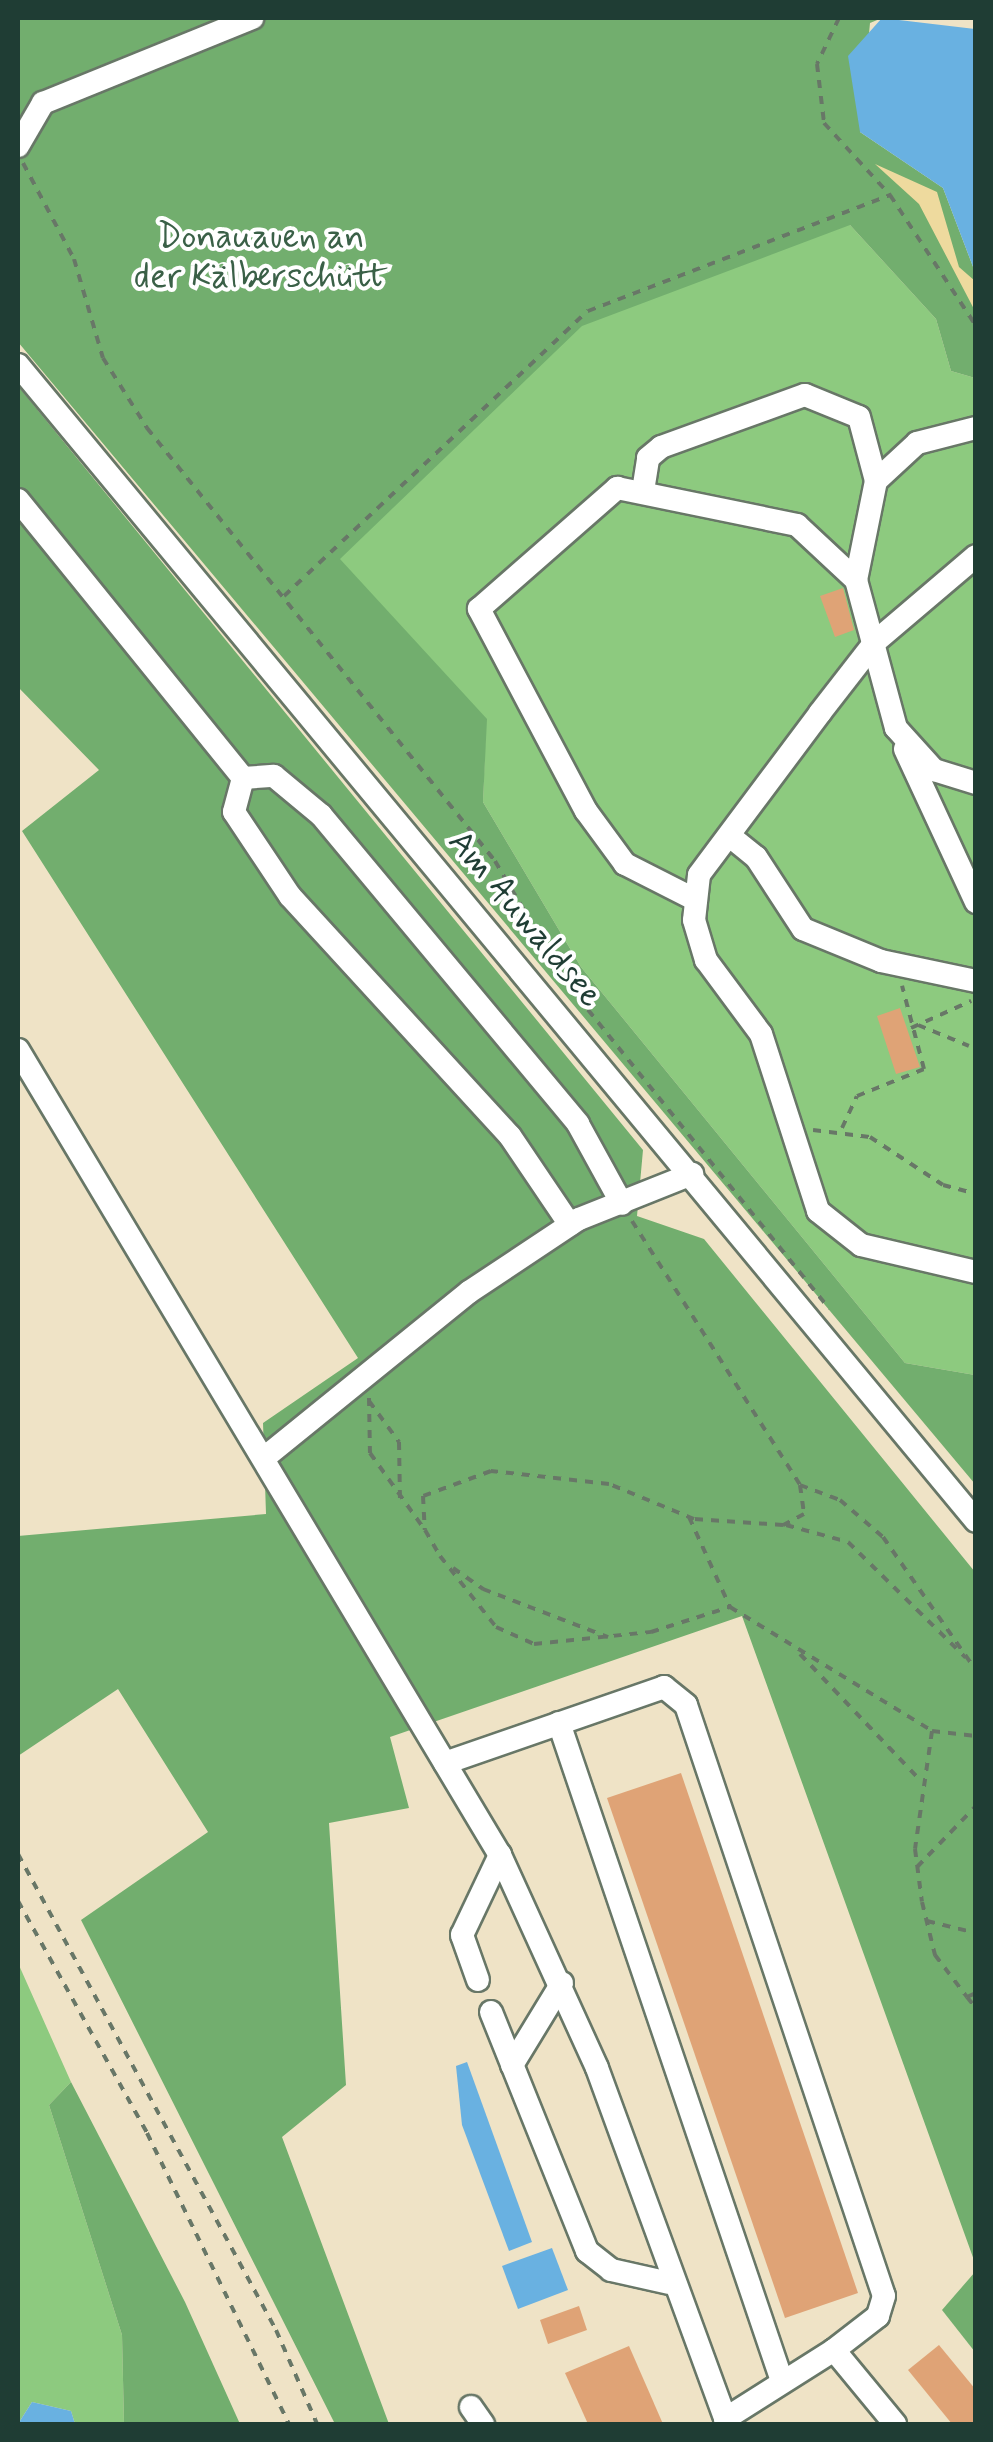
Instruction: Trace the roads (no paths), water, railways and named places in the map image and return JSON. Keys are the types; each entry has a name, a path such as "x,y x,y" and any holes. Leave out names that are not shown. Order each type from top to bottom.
{"street":[{"path":"18,146 44,103 252,18"},
{"name":"Am Auwaldsee","path":"18,365 976,1521"},
{"path":"643,491 648,458 662,446 805,394 858,417 876,481 856,580 896,728 976,902"},
{"path":"876,481 917,444 976,428"},
{"path":"696,900 625,864 596,824 479,609 617,488 797,525 856,580"},
{"path":"18,500 243,778"},
{"path":"976,556 875,642 699,875 696,900 706,960 761,1034 818,1212 846,1234 976,1272"},
{"path":"896,728 934,770 976,783"},
{"path":"243,778 274,776 321,816 578,1124 622,1204"},
{"path":"243,778 234,812 290,896 510,1136 570,1225"},
{"path":"730,837 756,858 803,929 908,968 976,981"},
{"path":"18,1050 500,1855 562,1983 670,2283 726,2422 878,2316 884,2296 686,1705 664,1687 445,1763"},
{"path":"264,1458 375,1368 570,1225 692,1174"},
{"path":"559,1724 782,2381"},
{"path":"478,1980 462,1935 500,1855"},
{"path":"512,2066 562,1983"},
{"path":"490,2012 587,2251 611,2270 670,2283"},
{"path":"834,2350 896,2424"}],"water":[{"path":"882,18 975,29 975,272 943,188 860,132 848,56"},
{"path":"467,2062 532,2242 509,2251 462,2125 456,2066"},
{"path":"552,2248 568,2290 518,2309 502,2266"},
{"path":"32,2402 71,2411 75,2424 18,2424"}],"park label":[{"name":"Donauauen an der Kälberschütt","path":"261,257"}]}
